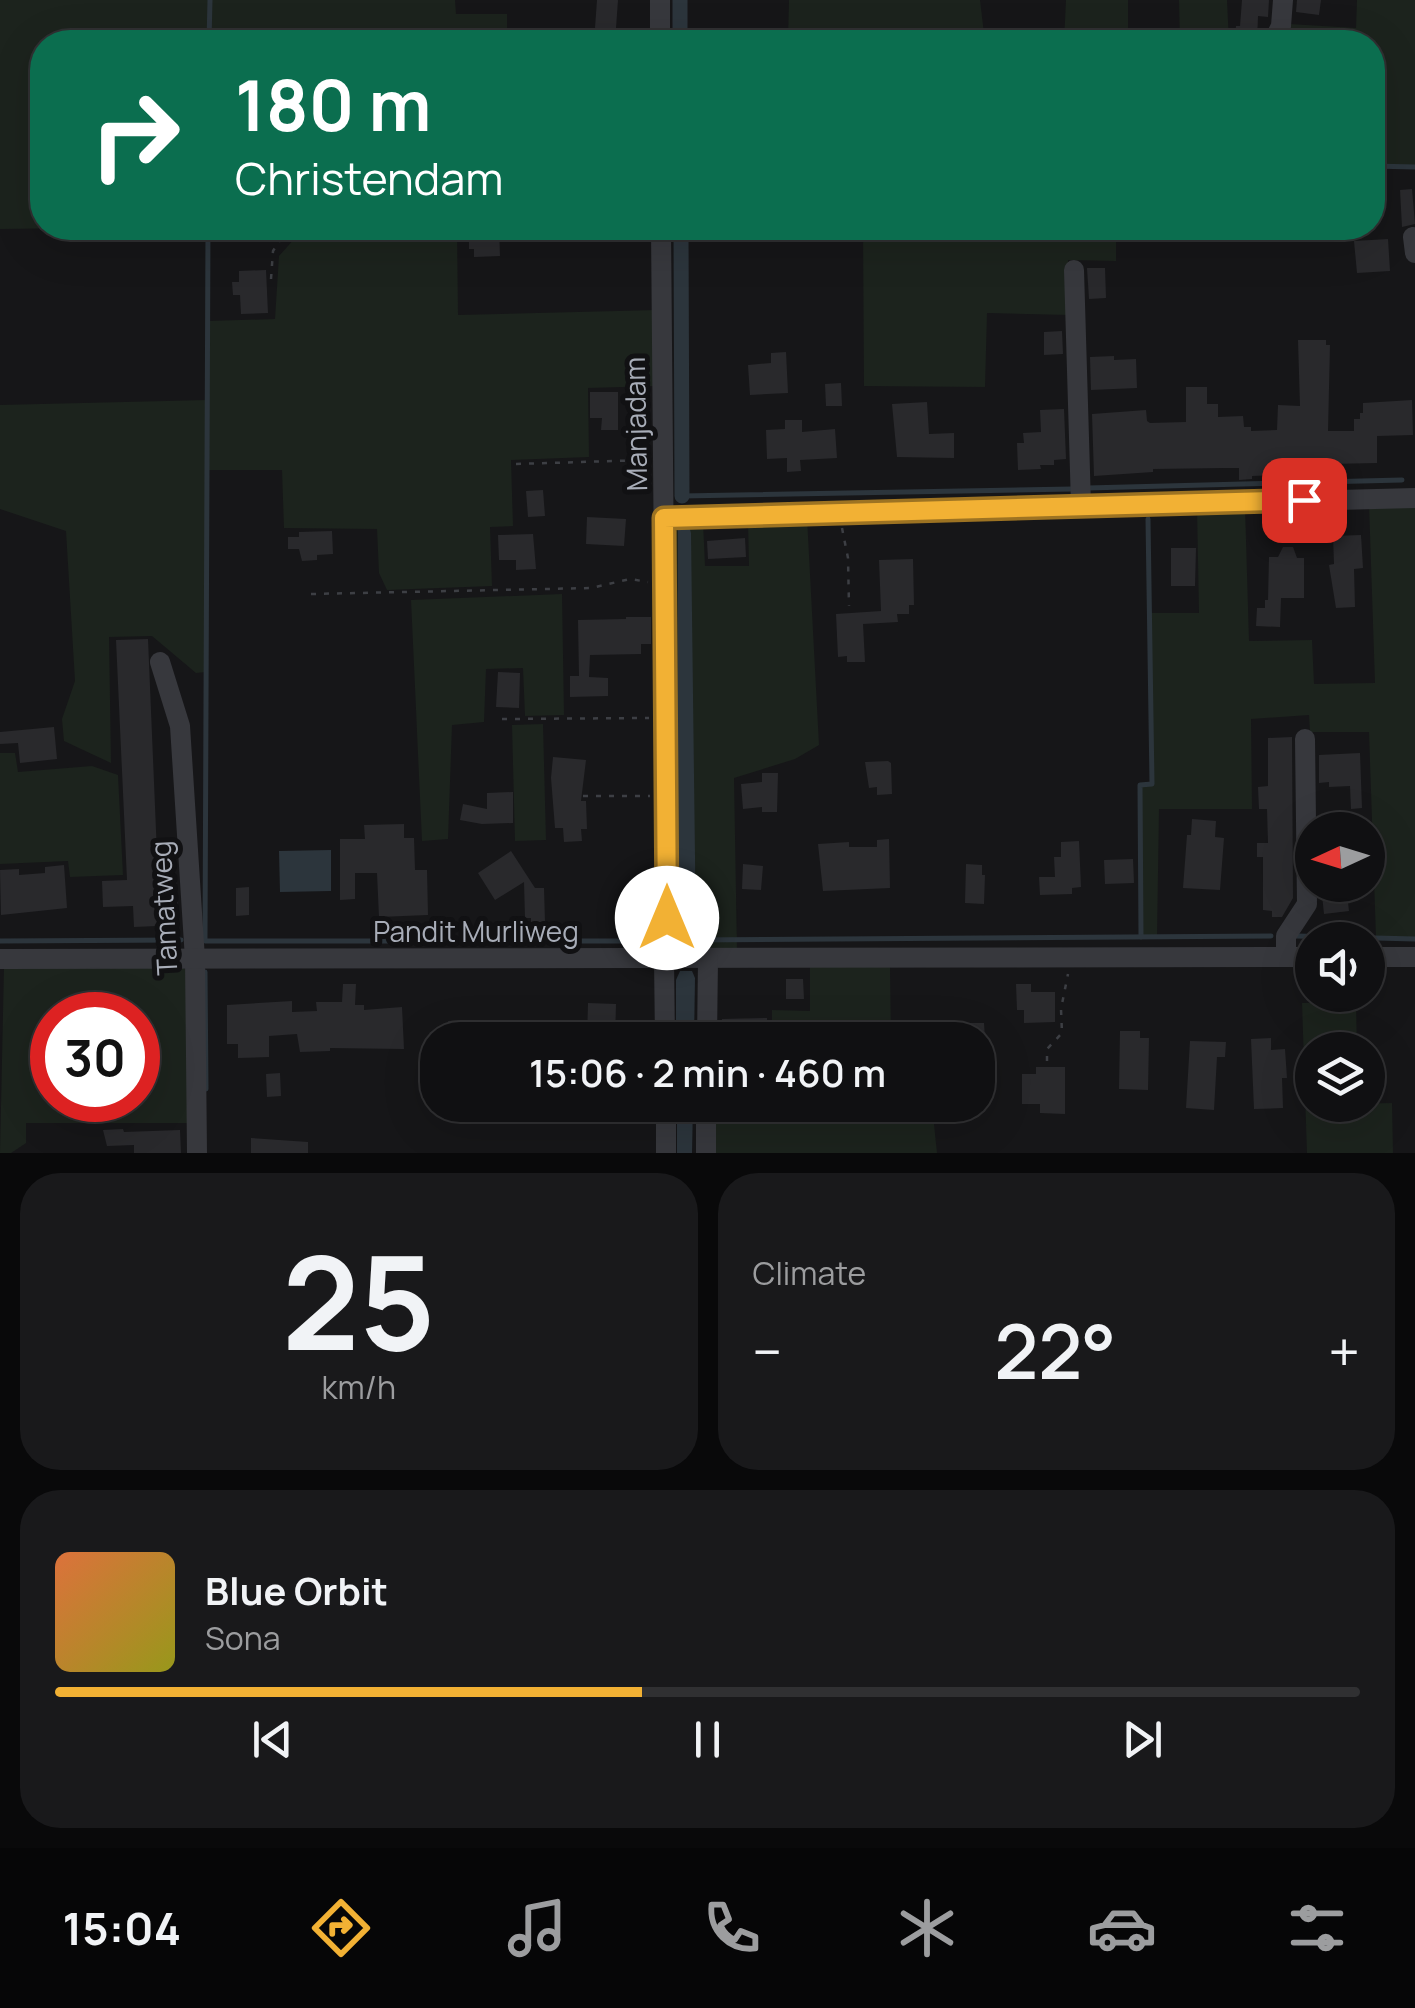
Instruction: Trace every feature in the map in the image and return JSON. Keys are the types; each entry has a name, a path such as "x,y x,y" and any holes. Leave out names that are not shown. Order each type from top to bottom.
{"street":[{"path":"660,0 660,30"},
{"path":"1279,30 1283,0"},
{"name":"Manjadam","path":"661,240 666,1022"},
{"path":"1074,270 1081,505"},
{"path":"664,518 1415,495"},
{"name":"Tamatweg","path":"160,662 180,726 195,958 197,1153"},
{"path":"1286,958 1286,936 1306,904 1305,739"},
{"name":"Pandit Murliweg","path":"0,959 1295,958"},
{"path":"1385,958 1415,958"},
{"path":"706,959 707,1022"},
{"path":"666,1122 666,1153"},
{"path":"706,1122 706,1153"}],"path":[{"path":"271,280 273,251 280,240"},
{"path":"516,464 663,460"},
{"path":"840,512 848,558 850,606"},
{"path":"312,594 591,588 630,580 665,584"},
{"path":"502,719 666,718"},
{"path":"583,796 666,796"},
{"path":"1048,1061 1048,1049 1062,1032 1068,958"}],"shaded area":[{"path":"0,0 455,0 456,14 507,14 507,30 30,30 30,229 0,229"},
{"path":"789,0 980,0 984,30 788,30"},
{"path":"1066,0 1128,0 1128,30 1065,30"},
{"path":"1179,0 1227,0 1228,30 1180,30"},
{"path":"1357,0 1415,0 1415,167 1385,166 1385,30 1289,30 1289,24 1356,28"},
{"path":"293,240 457,240 458,315 657,310 658,386 588,388 589,457 511,460 513,526 490,527 492,586 387,590 379,573 377,529 284,528 282,470 208,470 206,672 196,673 152,636 109,637 111,763 64,741 62,719 75,681 66,531 0,509 0,405 207,400 208,321 275,319 279,256"},
{"path":"863,240 1116,240 1116,261 1068,260 1069,315 987,313 985,387 864,386"},
{"path":"1415,502 1415,939 1385,938 1385,922 1375,922 1375,902 1385,902 1385,812 1372,812 1369,732 1310,732 1309,715 1251,719 1252,809 1159,809 1157,937 1141,937 1140,785 1152,784 1150,613 1199,613 1197,507 1245,506 1249,641 1312,640 1314,684 1375,683 1369,504"},
{"path":"807,517 819,745 795,759 734,778 737,951 676,950 668,534 675,522 703,521 705,566 749,566 748,520"},
{"path":"678,526 689,526 691,533 696,938 691,947 679,947 677,938"},
{"path":"562,594 564,715 525,716 523,668 486,669 484,722 452,725 448,839 422,841 411,600"},
{"path":"543,724 546,840 515,841 512,725"},
{"path":"0,753 15,753 18,772 92,766 118,775 123,875 70,877 68,861 0,864"},
{"path":"331,850 331,891 280,892 279,851"},
{"path":"890,966 891,1022 772,1022 772,1010 810,1011 810,967"},
{"path":"4,967 185,969 189,974 192,1123 26,1123 26,1143 11,1153 0,1153"},
{"path":"680,971 692,971 694,1022 676,1022 676,980"},
{"path":"1302,1012 1356,1012 1357,1032 1303,1032"},
{"path":"1385,1103 1392,1103 1393,1153 1307,1153 1306,1122 1385,1122"},
{"path":"677,1122 693,1122 692,1153 677,1153"},
{"path":"715,1122 934,1122 937,1153 715,1153"}],"building":[{"path":"597,0 618,0 616,30 595,30"},
{"path":"1242,0 1269,0 1268,17 1258,16 1257,30 1236,30 1240,26"},
{"path":"1297,0 1321,0 1319,15 1296,12"},
{"path":"1412,189 1415,224 1402,227 1400,190"},
{"path":"1385,239 1390,271 1357,273 1354,241"},
{"path":"469,240 499,240 500,256 474,257 474,249 469,249"},
{"path":"1087,268 1105,268 1106,298 1089,299"},
{"path":"266,270 268,313 241,314 240,295 233,295 232,282 239,282 239,271"},
{"path":"1062,331 1063,354 1044,355 1044,332"},
{"path":"1298,340 1326,340 1326,345 1330,345 1328,431 1354,431 1354,419 1360,419 1363,403 1412,400 1413,435 1377,436 1377,463 1329,464 1329,477 1305,478 1305,474 1239,480 1239,468 1153,469 1094,476 1092,414 1146,410 1150,423 1186,422 1186,387 1207,387 1207,404 1218,404 1218,417 1243,416 1244,427 1251,427 1251,431 1277,430 1278,405 1300,406"},
{"path":"786,352 788,393 750,395 748,365 771,363 771,353"},
{"path":"1114,356 1114,360 1136,359 1137,388 1091,390 1090,357"},
{"path":"841,383 842,406 826,406 825,384"},
{"path":"590,392 618,392 618,430 601,430 602,418 590,418"},
{"path":"927,402 929,434 954,433 954,458 897,457 892,404"},
{"path":"1064,409 1066,459 1054,460 1054,465 1040,465 1041,469 1018,470 1017,443 1024,443 1023,433 1041,432 1040,410"},
{"path":"785,420 802,420 802,432 835,429 837,458 800,460 801,471 787,472 787,458 767,459 766,430 785,429"},
{"path":"543,490 545,516 528,517 526,491"},
{"path":"587,517 626,519 624,546 586,544"},
{"path":"332,531 333,554 302,561 299,549 288,549 288,537 299,537 299,532"},
{"path":"533,534 536,569 516,570 516,560 499,560 498,535"},
{"path":"1361,535 1363,568 1354,569 1355,607 1336,608 1329,565 1334,564 1333,536"},
{"path":"745,538 746,557 708,559 707,541"},
{"path":"1283,547 1293,547 1297,558 1304,558 1304,598 1281,598 1280,627 1256,626 1257,608 1265,608 1268,600 1269,557 1278,557"},
{"path":"1171,548 1196,548 1195,586 1171,586"},
{"path":"913,559 914,605 909,605 909,614 897,614 898,622 863,624 865,662 847,662 847,656 838,657 836,614 881,611 879,560"},
{"path":"651,617 651,644 641,644 641,654 590,655 589,677 608,678 608,696 570,697 570,676 579,676 578,620"},
{"path":"148,639 158,878 176,877 178,906 156,907 157,926 134,927 133,906 103,907 102,881 127,880 116,640"},
{"path":"498,672 520,673 519,708 496,707"},
{"path":"54,727 57,759 20,763 18,743 0,744 0,732"},
{"path":"1292,737 1293,898 1282,917 1272,917 1272,911 1263,910 1263,857 1257,857 1257,843 1268,843 1267,809 1259,809 1258,787 1268,786 1268,738"},
{"path":"1360,753 1362,808 1351,809 1350,786 1329,787 1329,782 1319,783 1319,755"},
{"path":"553,757 586,760 581,801 586,801 587,829 581,829 582,841 564,842 563,828 555,828"},
{"path":"888,761 892,794 877,795 877,787 869,788 865,762"},
{"path":"762,773 778,773 777,812 762,812 762,807 743,809 741,784 762,782"},
{"path":"513,792 513,823 460,820 463,804 487,809 487,793"},
{"path":"1192,819 1216,821 1215,837 1224,838 1220,890 1183,888"},
{"path":"404,824 404,838 414,838 415,870 427,870 428,915 379,917 377,873 355,873 355,899 340,900 340,839 365,839 364,825"},
{"path":"889,839 890,888 823,891 818,844 849,842 849,847 877,847 877,840"},
{"path":"1079,841 1081,887 1072,888 1072,894 1040,895 1039,877 1055,877 1054,857 1061,857 1061,842"},
{"path":"511,851 535,888 544,888 545,922 525,918 524,882 495,900 478,873"},
{"path":"1133,859 1134,883 1105,884 1104,860"},
{"path":"743,864 763,866 761,890 742,889"},
{"path":"966,864 982,865 984,904 965,903"},
{"path":"64,865 67,908 1,915 0,870 19,869 19,875 45,873 45,867"},
{"path":"249,887 249,915 236,916 236,888"},
{"path":"1323,902 1348,902 1349,911 1324,914"},
{"path":"786,979 803,979 804,999 786,999"},
{"path":"343,984 356,984 355,1005 364,1005 364,1010 402,1007 404,1049 330,1048 300,1052 297,1034 269,1036 269,1057 238,1058 238,1044 227,1044 227,1005 292,1001 292,1012 317,1011 316,1002 342,1002"},
{"path":"1016,984 1031,984 1031,992 1055,992 1055,1022 1024,1023 1024,1010 1017,1010"},
{"path":"588,1003 616,1004 616,1022 587,1022"},
{"path":"767,1018 767,1022 722,1022"},
{"path":"1120,1031 1140,1031 1140,1038 1149,1038 1148,1090 1119,1089"},
{"path":"1271,1038 1271,1050 1285,1049 1283,1108 1254,1109 1251,1039"},
{"path":"1190,1041 1226,1042 1225,1057 1217,1057 1214,1110 1186,1108"},
{"path":"1036,1067 1065,1067 1065,1114 1040,1113 1040,1104 1022,1104 1022,1074 1036,1074"},
{"path":"280,1073 281,1096 267,1097 266,1074"},
{"path":"103,1130 180,1130 181,1153 134,1153 134,1145 107,1146"},
{"path":"251,1138 308,1142 308,1153 251,1153"}],"waterway":[{"path":"209,30 210,0"},
{"path":"680,0 680,30"},
{"path":"1385,166 1415,167"},
{"path":"208,240 205,941 651,941"},
{"path":"681,240 682,496"},
{"path":"1087,488 1402,480"},
{"path":"682,496 1072,489"},
{"path":"1141,937 1140,785 1152,784 1148,519"},
{"path":"689,940 1271,936"},
{"path":"1385,938 1415,939"},
{"path":"0,941 181,940"},
{"path":"205,972 206,1089"}],"route":[{"path":"667,918 664,518 1304,500"}]}
